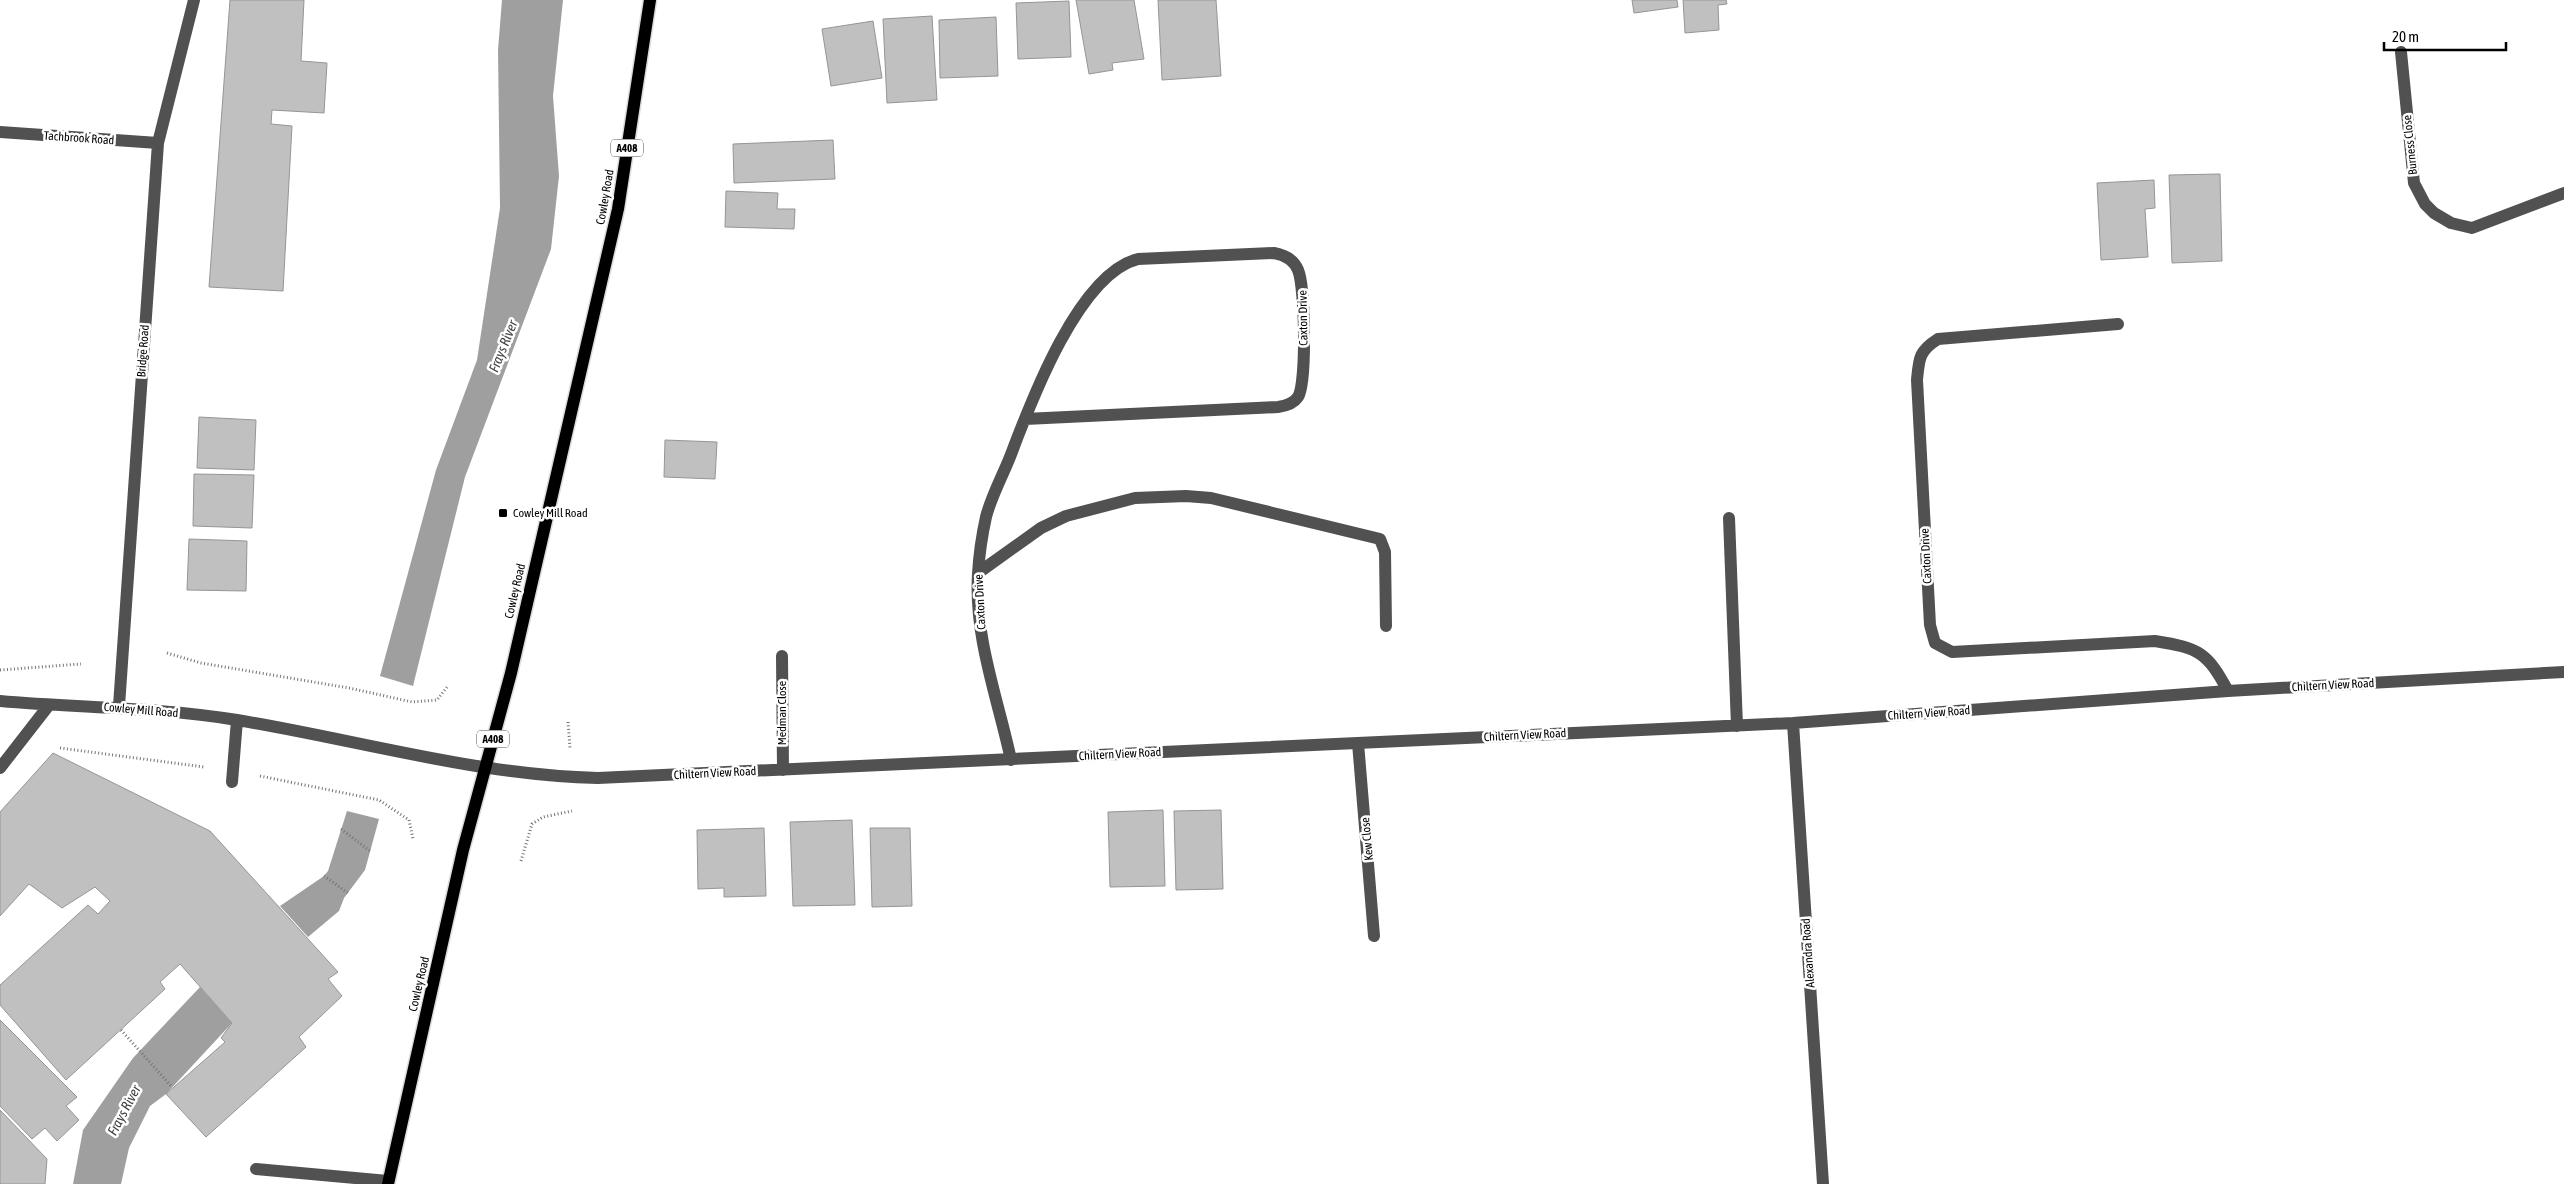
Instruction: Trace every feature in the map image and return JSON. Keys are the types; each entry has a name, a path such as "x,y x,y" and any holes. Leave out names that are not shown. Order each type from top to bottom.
{"main road":[{"name":"Cowley Road","path":"388,1183 463,850 511,673 618,209 650,0"}],"street":[{"name":"Bridge Road","path":"119,706 158,143 194,0"},
{"name":"Burness Close","path":"2401,52 2414,182 2422,199 2434,213 2451,223 2472,228 2564,193"},
{"name":"Tachbrook Road","path":"0,132 158,143"},
{"name":"Caxton Drive","path":"1011,760 984,648 978,610 978,573 986,516 1024,419 1044,370 1071,323 1105,279 1130,261 1148,257 1274,253 1287,257 1297,268 1302,287 1304,370 1299,396 1292,402 1278,407 1024,419"},
{"name":"Caxton Drive","path":"2118,324 1938,339 1925,347 1919,358 1917,380 1930,625 1936,643 1952,652 2155,641 2188,646 2214,665 2228,691"},
{"path":"978,573 1041,528 1087,508 1135,498 1159,496 1211,498 1380,539 1384,552 1386,626"},
{"path":"1729,518 1737,726"},
{"name":"Medman Close","path":"782,656 783,770"},
{"name":"Chiltern View Road","path":"485,768 571,778 598,778 1011,760 1793,723 2228,691 2564,672"},
{"name":"Cowley Mill Road","path":"0,701 49,705 119,706 237,720 399,753 485,768"},
{"path":"0,768 49,705"},
{"path":"232,782 237,720"},
{"name":"Alexandra Road","path":"1793,723 1823,1184"},
{"name":"Kew Close","path":"1358,743 1374,936"},
{"path":"256,1169 388,1183"}],"path":[{"path":"167,653 201,663 349,688 412,702 437,700 448,687"},
{"path":"0,670 81,664"},
{"path":"568,722 570,748"},
{"path":"520,860 532,824 543,817 572,811"},
{"path":"409,820 413,839"},
{"path":"341,829 370,851"},
{"path":"324,876 348,893"},
{"path":"121,1030 172,1087"}],"water":[{"name":"Frays River","path":"502,0 563,0 553,96 559,176 551,249 465,477 413,686 380,676 436,470 477,360 500,208 498,50"},
{"path":"347,811 379,819 365,870 344,898 339,911 308,937 280,906 324,876 328,871"},
{"name":"Frays River","path":"200,987 232,1023 166,1094 150,1106 129,1148 121,1184 73,1184 83,1130 133,1058"}],"building":[{"path":"230,0 304,0 301,61 327,63 324,113 272,110 271,124 292,126 283,291 209,287"},
{"path":"1076,0 1134,0 1144,59 1112,63 1113,70 1089,74"},
{"path":"1158,0 1216,0 1221,76 1162,80"},
{"path":"1632,0 1677,0 1678,7 1634,13"},
{"path":"1683,0 1726,0 1727,4 1718,5 1719,30 1685,33"},
{"path":"1069,1 1071,57 1018,59 1016,3"},
{"path":"932,16 937,100 887,103 883,19"},
{"path":"996,17 998,76 940,78 939,20"},
{"path":"873,21 882,78 831,86 822,29"},
{"path":"833,140 835,179 734,183 733,144"},
{"path":"2220,174 2222,261 2172,263 2169,175"},
{"path":"2154,180 2155,208 2145,209 2148,257 2101,260 2097,183"},
{"path":"726,191 778,193 777,209 795,209 794,229 725,227"},
{"path":"199,417 256,420 254,470 197,468"},
{"path":"665,440 717,442 715,479 664,477"},
{"path":"194,474 254,475 252,528 193,526"},
{"path":"189,539 247,541 246,591 187,590"},
{"path":"53,753 210,831 338,972 328,979 342,996 299,1037 306,1047 206,1137 166,1094 225,1042 221,1038 232,1023 180,964 160,982 165,989 66,1080 0,1005 0,985 88,905 98,914 110,901 95,887 62,908 29,884 0,916 0,812"},
{"path":"1163,810 1165,886 1110,887 1108,812"},
{"path":"1221,810 1223,889 1176,890 1174,811"},
{"path":"852,820 855,905 793,906 790,822"},
{"path":"764,828 766,896 724,897 724,888 698,889 697,830"},
{"path":"870,828 910,828 912,906 872,907"},
{"path":"0,1020 77,1097 66,1106 79,1120 57,1141 45,1128 32,1139 0,1106"},
{"path":"0,1110 47,1159 45,1184 0,1184"}],"place":[{"name":"Cowley Mill Road","path":"503,513"}]}
